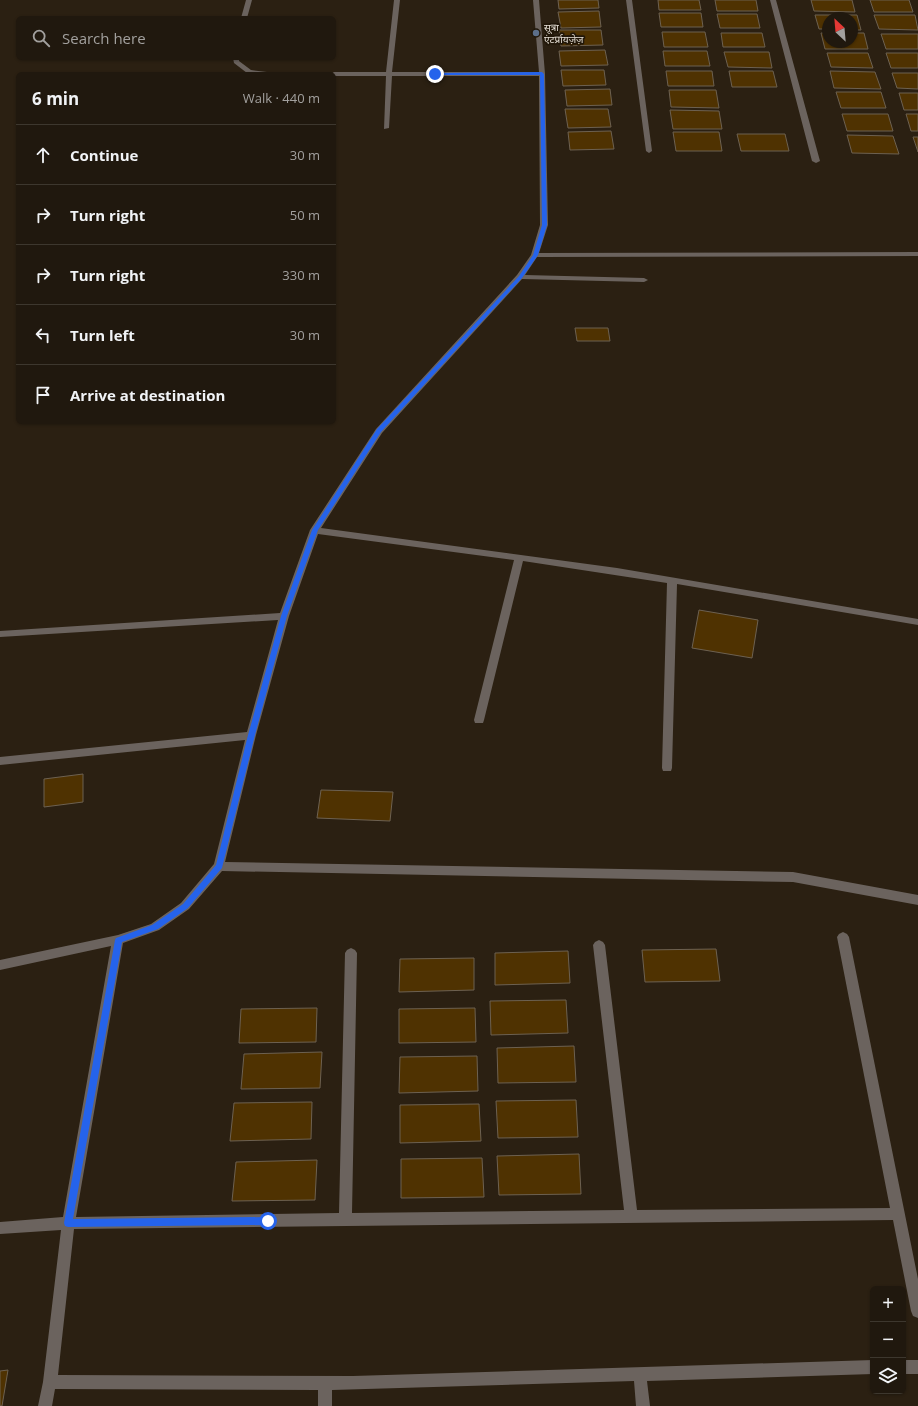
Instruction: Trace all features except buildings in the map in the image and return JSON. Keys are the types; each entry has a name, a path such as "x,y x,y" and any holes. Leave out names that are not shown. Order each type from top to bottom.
{"street":[{"path":"245,16 249,0"},
{"path":"386,128 389,74 397,0"},
{"path":"0,965 118,940 155,927 185,906 219,866 251,735 284,616 315,530 379,431 520,277 535,255 544,225 542,74 536,0"},
{"path":"629,0 649,151"},
{"path":"773,0 816,161"},
{"path":"236,60 236,62 249,72"},
{"path":"336,74 542,74"},
{"path":"535,255 918,254"},
{"path":"520,277 644,280"},
{"path":"315,530 672,581 918,622"},
{"path":"479,720 519,558"},
{"path":"667,768 672,581"},
{"path":"0,634 284,616"},
{"path":"0,761 251,735"},
{"path":"219,866 793,877 918,900"},
{"path":"843,937 918,1311"},
{"path":"45,1406 50,1382 68,1223 118,940"},
{"path":"598,946 631,1216"},
{"path":"345,1220 351,953"},
{"path":"0,1228 68,1223 898,1214"},
{"path":"50,1382 325,1383 870,1367"},
{"path":"906,1367 918,1367"},
{"path":"640,1374 643,1406"},
{"path":"325,1383 325,1406"}],"place":[{"name":"सूत्रा एंटर्प्रायज़ेज़","path":"536,33"}],"route":[{"path":"268,1221 68,1223 118,940 155,927 185,906 219,866 251,735 284,616 315,530 379,431 520,277 535,255 544,225 542,74 435,74"}]}
